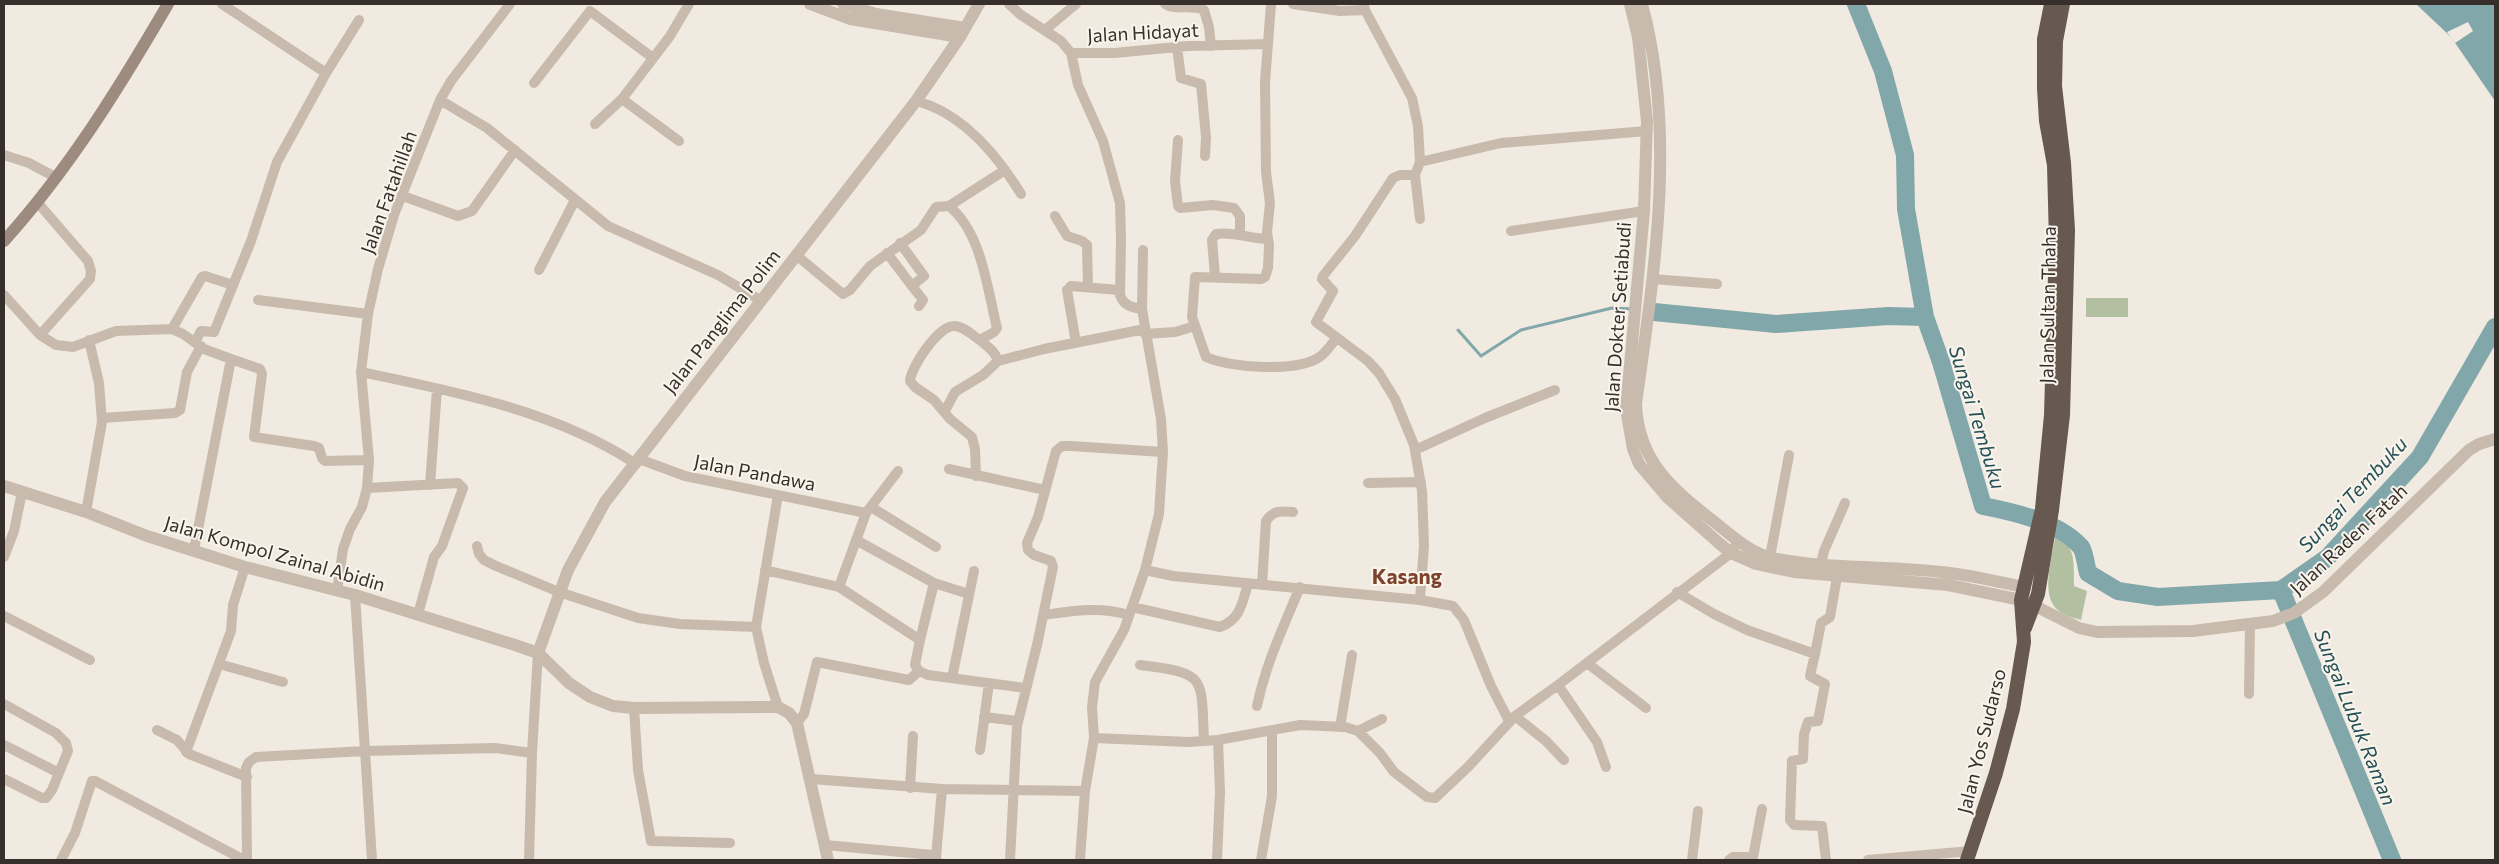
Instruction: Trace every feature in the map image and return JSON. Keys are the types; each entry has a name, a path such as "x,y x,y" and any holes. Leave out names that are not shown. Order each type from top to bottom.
{"highway":[{"name":"Jalan Sultan Thaha","path":"2051,4 2044,39 2043,79 2046,122 2061,196"},
{"name":"Jalan Sultan Thaha","path":"2036,600 2057,415 2056,241 2061,196 2055,86 2056,41 2063,4"},
{"name":"Jalan Sultan Thaha","path":"2023,594 2041,543"},
{"name":"Jalan Dokter Setiabudi","path":"2023,594 2036,600"},
{"name":"Jalan Yos Sudarso","path":"1969,855 1996,773 2013,709 2025,629 2023,594"},
{"name":"Jalan Yos Sudarso","path":"2025,629 2036,600"}],"main road":[{"path":"4,241 38,203 95,125 168,4"}],"street":[{"path":"222,4 326,73"},
{"name":"Jalan Fatahillah","path":"337,591 343,549 350,528 362,507 367,488 369,460 361,372 368,314 378,269 403,196 440,100 450,81 508,4"},
{"path":"595,124 622,99 670,36 689,4"},
{"path":"810,4 850,19 875,19 962,32"},
{"path":"843,4 875,19"},
{"name":"Jalan Panglima Polim","path":"538,653 568,570 605,502 760,300 916,102 979,4"},
{"name":"Jalan Hidayat","path":"1009,4 1021,16 1061,41 1071,53 1114,53 1178,47 1267,44"},
{"path":"1045,30 1076,4"},
{"path":"1165,4 1170,7 1195,6 1204,10 1210,28 1211,46"},
{"path":"1272,4 1265,82 1266,172 1270,203 1267,232 1268,268 1265,277 1195,277 1192,317 1206,357 1249,368 1281,367 1321,356 1337,338"},
{"path":"1293,4 1340,11 1365,7 1412,98 1418,126 1420,162 1415,175 1420,219"},
{"name":"Jalan Dokter Setiabudi","path":"1630,4 1638,37 1647,131 1644,211 1635,309 1632,419 1633,449 1639,464 1731,553 1773,568 1837,577 1949,579"},
{"name":"Jalan Dokter Setiabudi","path":"1632,419 1636,404 1650,304 1659,190 1659,120 1655,70 1642,4"},
{"path":"534,83 590,11 653,58"},
{"path":"102,418 175,413 180,410 187,372 201,331 214,332 251,241 277,162 326,73 359,20"},
{"path":"1178,47 1181,78 1201,84 1206,137 1205,156"},
{"path":"1071,53 1078,85 1103,141 1120,203 1119,290 1122,302 1128,306 1142,309"},
{"path":"622,99 679,141"},
{"path":"440,100 487,128 608,226 718,276 760,300"},
{"path":"916,102 944,112 963,125 1005,170 1021,194"},
{"path":"1420,162 1501,143 1647,131"},
{"path":"1178,140 1175,181 1178,206 1180,208 1223,205 1234,208 1240,216 1240,236"},
{"path":"403,196 458,216 472,211 515,150"},
{"path":"4,155 29,163 57,178"},
{"path":"796,255 843,294 850,290 870,266 900,242 921,230 936,207 949,206 1005,170"},
{"path":"1415,175 1400,175 1393,178 1355,236 1323,276 1322,279 1333,291 1316,321 1368,361 1379,373 1395,399 1415,450 1421,482 1424,546 1420,600"},
{"path":"539,270 575,200"},
{"path":"38,203 88,261 91,271 90,279 75,298 40,335"},
{"path":"949,206 960,218 976,246 997,328 994,332 980,340"},
{"path":"1511,231 1644,211"},
{"path":"1055,216 1067,236 1082,240 1086,245 1088,286"},
{"path":"1215,276 1214,237 1216,234 1225,232 1254,239 1268,239"},
{"path":"900,242 924,276 912,286"},
{"path":"1080,860 1085,790 1094,738 1094,682 1124,630 1145,570 1159,514 1163,452 1161,419 1142,309 1143,250"},
{"path":"887,253 923,300 919,306"},
{"path":"172,329 202,277 205,276 233,285"},
{"path":"1652,279 1717,284"},
{"path":"1076,343 1067,290 1071,286 1088,286 1119,290"},
{"path":"4,295 40,335 64,348 73,347 116,331 172,329 231,360 260,369 262,374 254,437 314,446 319,448 326,461 369,460"},
{"path":"258,300 368,314"},
{"path":"976,476 975,449 972,437 950,419 945,411 914,388 910,382 910,374 919,358 943,330 951,326 958,327 980,340 992,350 998,361"},
{"path":"945,411 955,392 982,375 998,361 1076,343 1145,332 1175,332 1195,326"},
{"path":"86,512 102,418 99,382 89,340"},
{"path":"194,550 231,360"},
{"name":"Jalan Pandawa","path":"361,372 483,400 527,413 637,462 678,474 778,495 868,510"},
{"path":"430,485 437,389"},
{"path":"1415,450 1485,418 1554,390"},
{"name":"Jalan Raden Fatah","path":"2036,600 2072,625 2097,632 2193,632 2273,620 2294,613 2323,592 2469,450 2495,438"},
{"path":"1010,860 1018,721 1053,567 1051,561 1034,555 1028,550 1027,543 1038,517 1056,451 1062,446 1163,452"},
{"path":"1770,557 1789,455"},
{"path":"949,469 1045,490"},
{"path":"839,587 868,510 898,471"},
{"path":"1368,483 1421,482"},
{"path":"367,488 458,483 463,488 442,546 434,557 418,614"},
{"name":"Jalan Kompol Zainal Abidin","path":"4,486 86,512 147,536 245,567 355,595 538,653"},
{"path":"4,556 14,531 22,492"},
{"name":"Jalan Dokter Setiabudi","path":"1672,494 1738,541 1770,557 1949,579 2023,594"},
{"path":"778,495 756,627 764,663 778,707"},
{"path":"1821,563 1824,551 1845,503"},
{"path":"868,510 936,547"},
{"path":"1262,585 1266,521 1271,513 1278,511 1293,512"},
{"path":"856,540 934,583 969,594"},
{"path":"1094,738 1155,742 1204,741 1300,725 1340,727 1358,732 1380,753 1394,772 1427,797 1435,798 1468,767 1512,718 1731,553 1738,541"},
{"path":"477,546 479,554 484,560 559,592 638,618 680,624 756,627"},
{"path":"186,752 231,631 233,606 245,567"},
{"path":"765,570 839,587 920,640"},
{"path":"1145,570 1173,576 1447,604 1457,609 1464,620 1491,686 1512,718 1546,741 1564,760"},
{"path":"952,678 974,571"},
{"path":"1826,860 1822,826 1794,825 1790,820 1792,761 1803,759 1804,734 1808,721 1818,721 1826,684 1810,676 1822,623 1830,617 1837,577"},
{"path":"934,583 915,665 919,671 928,675 1025,688"},
{"path":"1043,615 1087,609 1131,611 1220,627 1231,623 1237,617 1248,584"},
{"path":"1257,706 1263,678 1274,645 1300,588"},
{"path":"1677,592 1714,614 1747,630 1815,654"},
{"path":"355,595 372,860"},
{"path":"4,616 90,660"},
{"path":"2249,694 2250,623"},
{"path":"538,653 569,683 590,697 612,706 634,708 778,707 789,713 797,723 812,778 828,860"},
{"path":"529,860 532,753 538,653"},
{"path":"1340,727 1352,655"},
{"path":"797,723 804,714 817,662 909,680 919,671"},
{"path":"1587,662 1646,708"},
{"path":"219,664 283,682"},
{"path":"1140,665 1185,672 1196,679 1202,697 1204,741"},
{"path":"980,750 989,683"},
{"path":"1558,685 1597,742 1606,767"},
{"path":"4,704 63,739 68,751 46,798 42,798 4,780"},
{"path":"634,708 638,770 651,841 730,843"},
{"path":"984,717 1018,721"},
{"path":"1358,732 1382,720"},
{"path":"157,730 177,740 186,752 246,777"},
{"path":"1261,860 1272,796 1272,731"},
{"path":"910,788 914,736"},
{"path":"1217,860 1220,792 1218,740"},
{"path":"4,745 59,773"},
{"path":"61,860 75,833 92,781 246,860 246,777 248,762 256,758 365,751 495,748 532,753"},
{"path":"812,778 910,788 1085,790"},
{"path":"937,859 942,789"},
{"path":"1729,860 1753,856 1762,809"},
{"path":"1692,860 1698,811"},
{"path":"825,845 933,855 937,859"},
{"path":"1868,860 1969,855"}],"green space":[{"path":"2086,298 2128,298 2128,317 2086,317"},
{"path":"2055,538 2068,545 2071,551 2074,564 2074,586 2087,591 2081,620 2062,613 2050,599 2048,579"}],"water":[{"path":"2416,4 2495,4 2495,101 2451,37"}],"pier":[{"path":"2468,22 2473,31 2455,43 2447,32"}],"waterway":[{"name":"Sungai Tembuku","path":"1856,4 1883,71 1905,155 1906,209 1925,317 1941,362 1983,506 2035,519 2061,531 2081,547 2088,573 2118,591 2158,597 2281,590 2327,558 2420,457 2495,327"},
{"path":"1458,330 1481,356 1521,330 1612,308 1633,309"},
{"path":"1654,312 1776,324 1888,316 1925,317"},
{"name":"Sungai Lubuk Raman","path":"2281,590 2392,860"}],"district":[{"name":"Kasang","path":"1407,575"}]}
